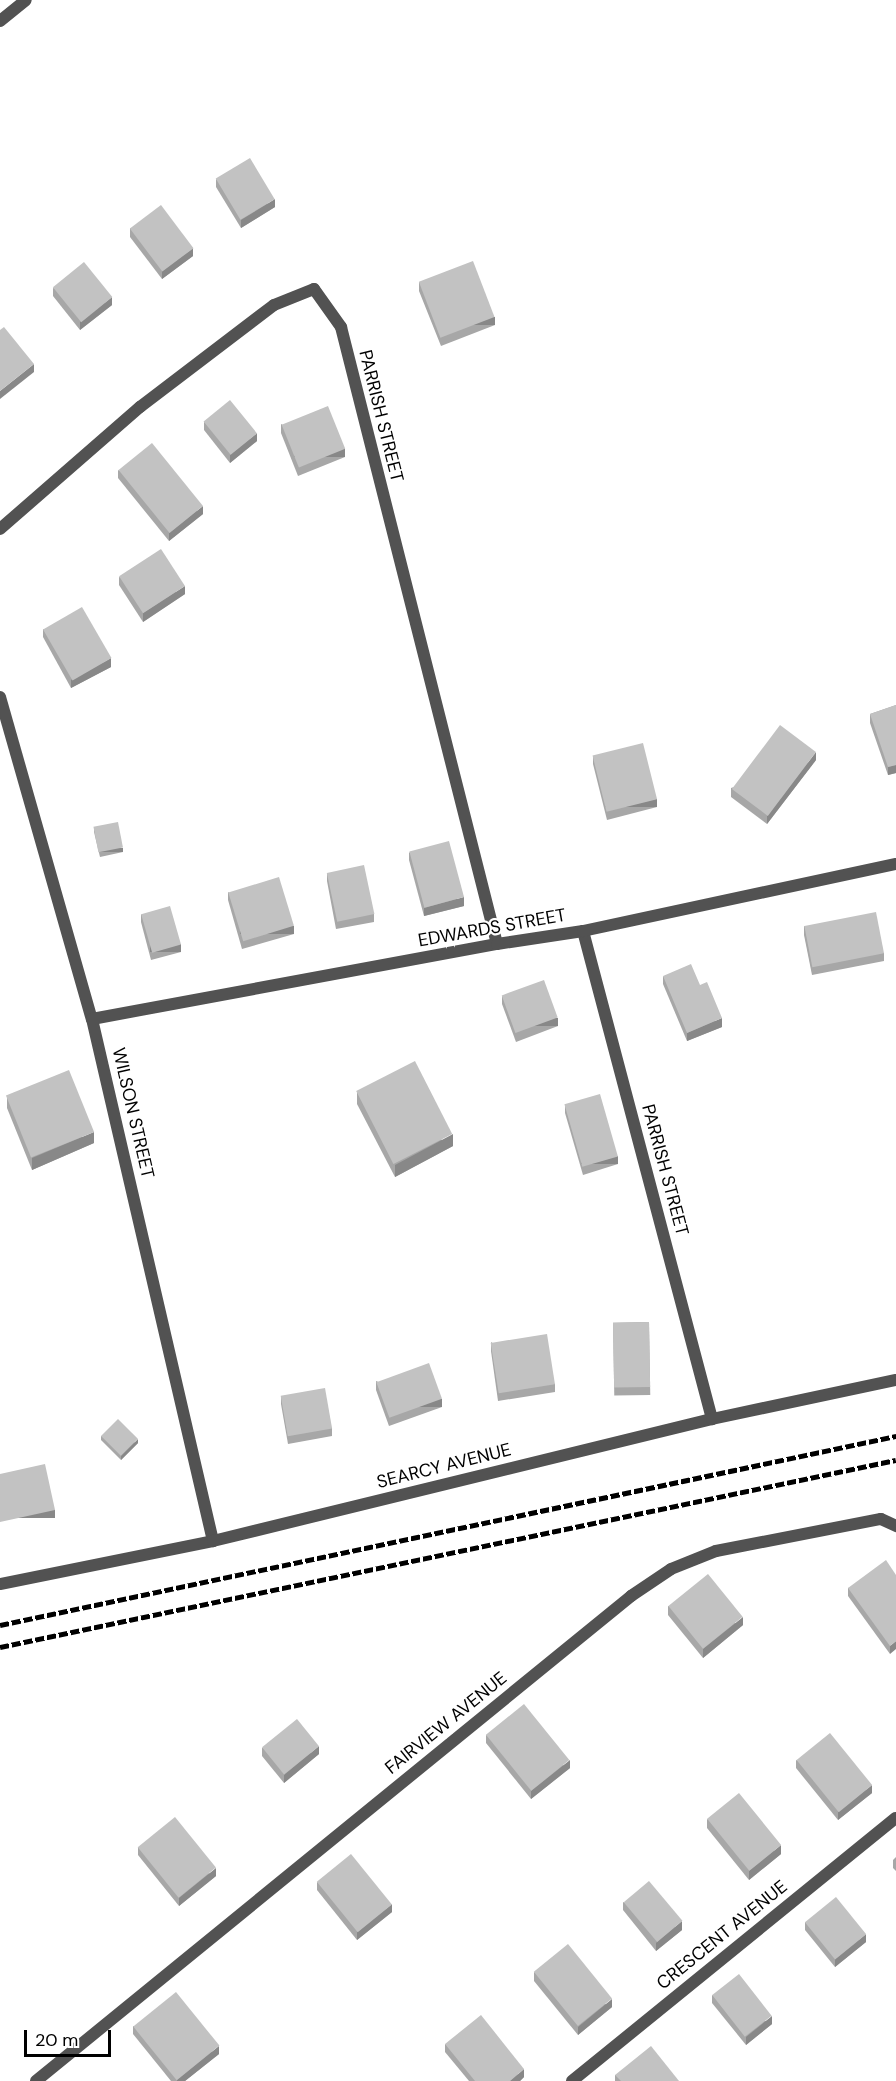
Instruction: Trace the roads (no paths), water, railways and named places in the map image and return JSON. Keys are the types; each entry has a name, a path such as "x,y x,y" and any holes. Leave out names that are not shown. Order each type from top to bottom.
{"street":[{"path":"0,21 26,0"},
{"name":"PARRISH STREET","path":"0,529 140,407 274,305 314,289 341,327 497,944"},
{"name":"WILSON STREET","path":"0,697 92,1019 213,1541"},
{"name":"EDWARDS STREET","path":"92,1019 497,944 583,931 896,864"},
{"name":"PARRISH STREET","path":"583,931 712,1419"},
{"name":"SEARCY AVENUE","path":"0,1584 213,1541 712,1419 896,1380"},
{"name":"FAIRVIEW AVENUE","path":"36,2081 631,1596 670,1569 716,1551 896,1516"},
{"path":"881,1519 896,1526"},
{"name":"CRESCENT AVENUE","path":"572,2081 896,1818"}],"railway":[{"path":"0,1625 896,1436"},
{"path":"0,1647 896,1460"}]}
